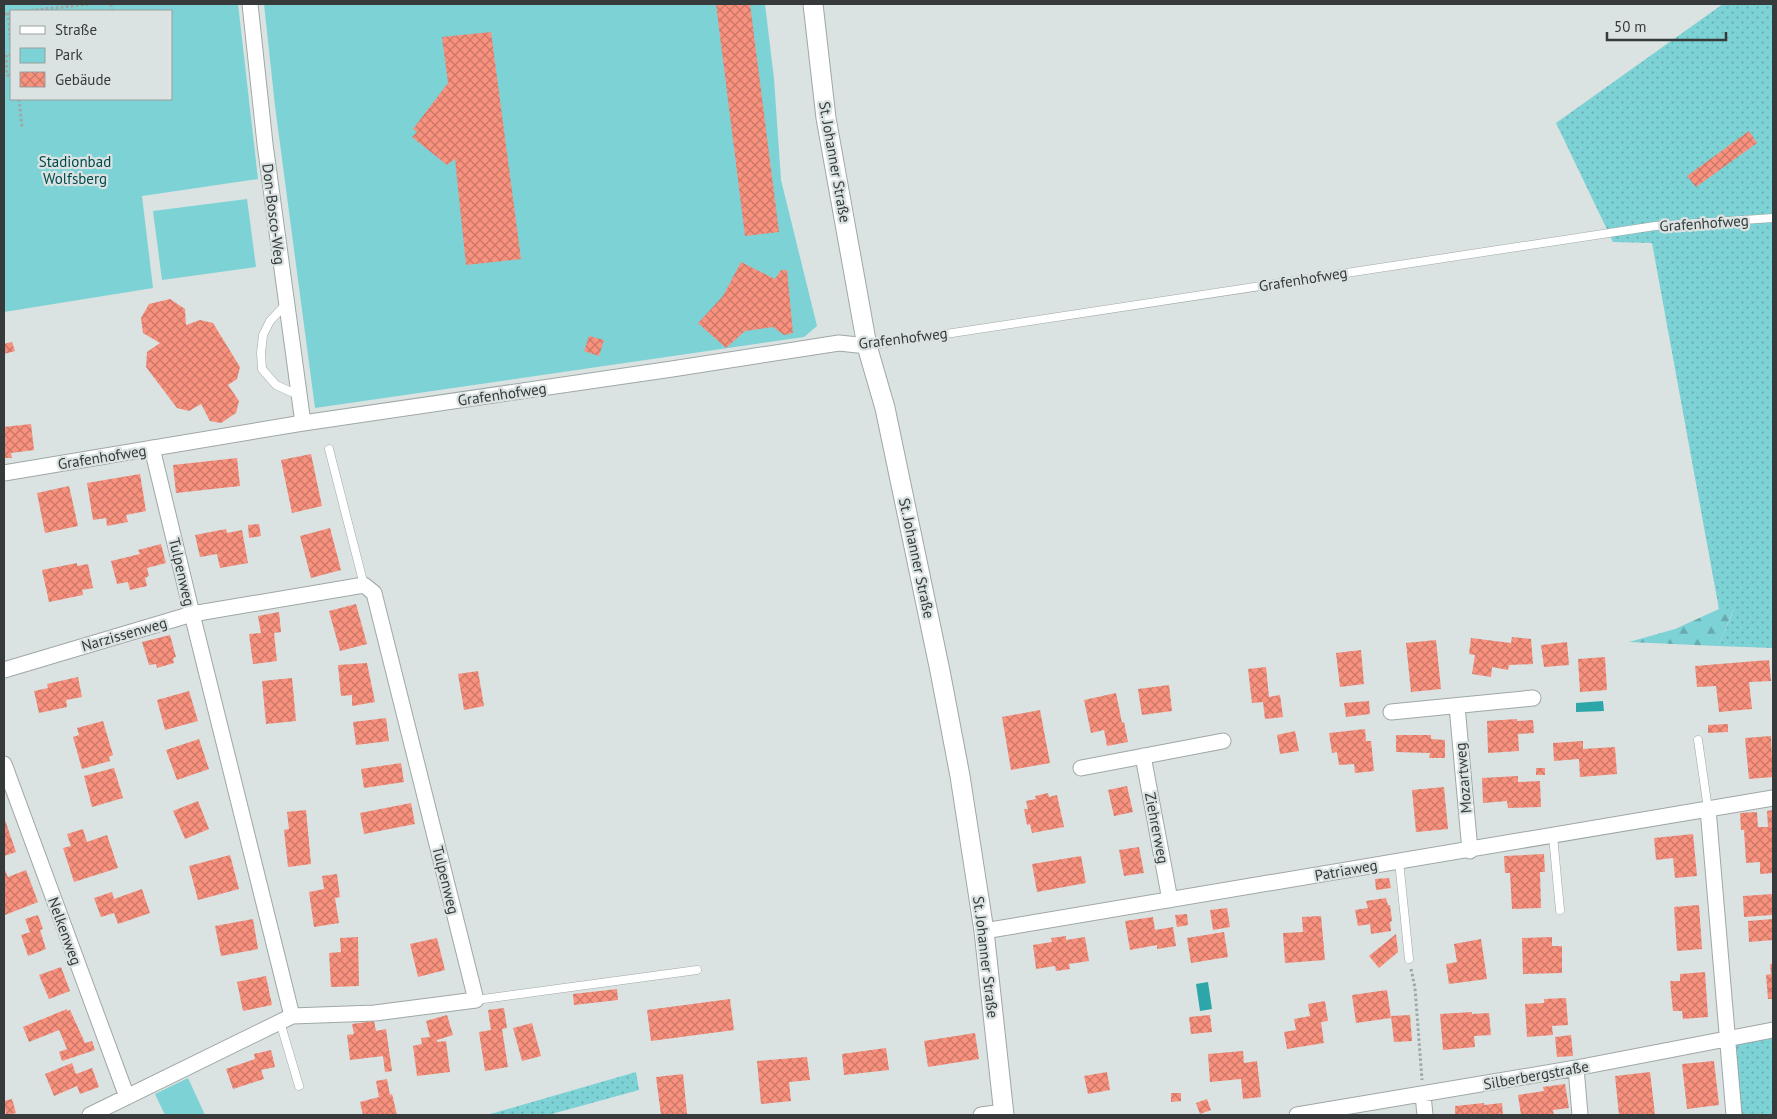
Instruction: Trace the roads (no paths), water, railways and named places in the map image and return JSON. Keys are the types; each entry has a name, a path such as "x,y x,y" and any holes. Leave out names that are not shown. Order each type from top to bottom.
{"street":[{"name":"Don-Bosco-Weg","path":"250,4 265,144 303,423"},
{"name":"St. Johanner Straße","path":"813,4 826,118 867,346 885,408 960,776 984,931 1004,1114"},
{"name":"Grafenhofweg","path":"4,473 303,423 839,343 867,346"},
{"name":"Tulpenweg","path":"152,448 286,1019"},
{"name":"Tulpenweg","path":"364,585 374,593 476,1000"},
{"name":"Narzissenweg","path":"4,670 192,614 364,585"},
{"path":"1391,712 1534,698"},
{"name":"Mozartweg","path":"1457,706 1470,851"},
{"path":"1081,768 1223,741"},
{"name":"Ziehrerweg","path":"1143,756 1170,900"},
{"name":"Nelkenweg","path":"4,764 127,1097"},
{"name":"Patriaweg","path":"984,931 1399,861 1470,851 1773,798"},
{"path":"1708,810 1726,1040 1734,1115"},
{"path":"90,1115 286,1019 375,1013 476,1000"},
{"name":"Silberbergstraße","path":"1297,1115 1576,1068 1773,1030"},
{"path":"1576,1068 1580,1115"},
{"path":"1423,1095 1424,1115"},
{"path":"981,1115 1004,1114"}],"lane":[{"name":"Grafenhofweg","path":"867,346 1656,226 1773,218"},
{"path":"286,304 270,320 263,335 262,369 276,385 300,396"},
{"path":"329,449 364,585"},
{"path":"1698,740 1708,810"},
{"path":"1553,836 1560,910"},
{"path":"1399,861 1409,959"},
{"path":"476,1000 697,970"},
{"path":"286,1019 299,1086"}],"park label":[{"name":"Stadionbad Wolfsberg","path":"75,170"}]}
